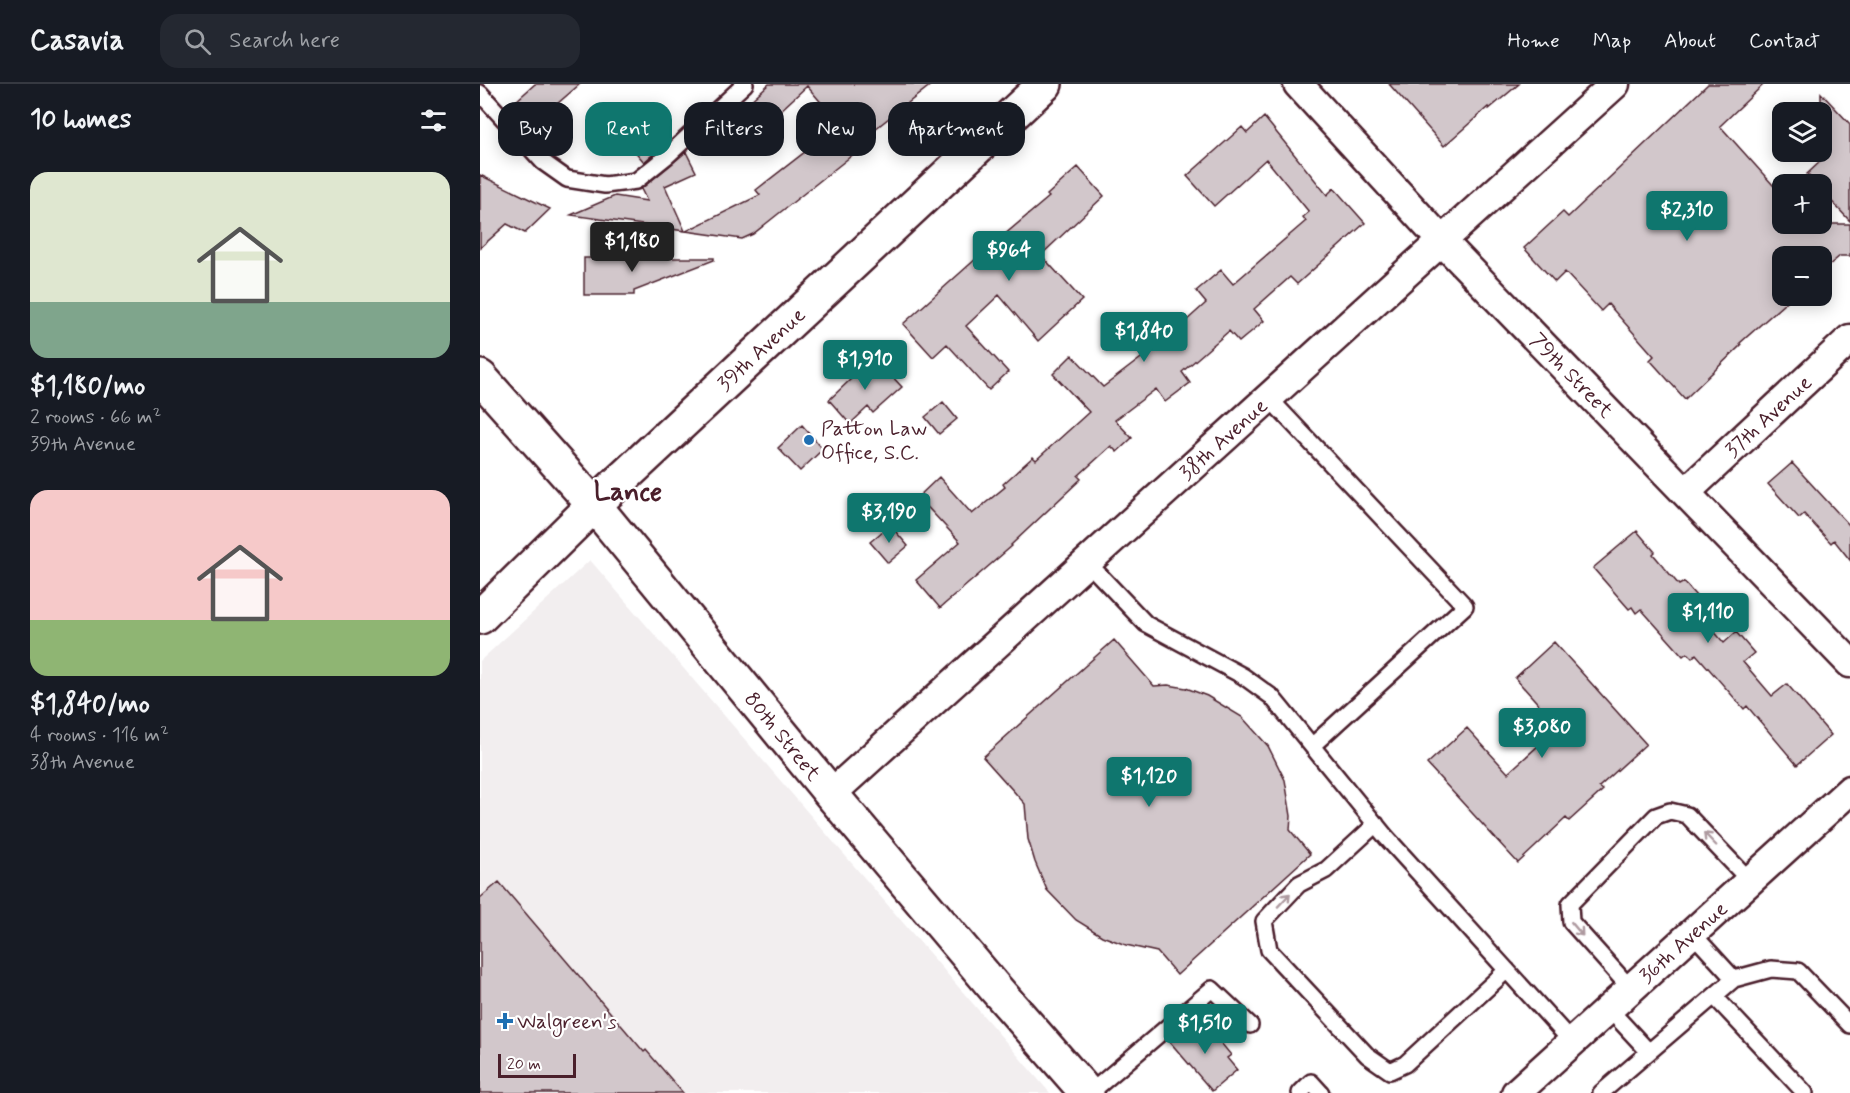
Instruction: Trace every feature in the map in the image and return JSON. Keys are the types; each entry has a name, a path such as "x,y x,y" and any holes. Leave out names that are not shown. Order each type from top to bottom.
{"street":[{"name":"39th Avenue","path":"480,617 594,505 1046,84"},
{"name":"79th Street","path":"1298,84 1441,240 1850,663"},
{"name":"38th Avenue","path":"831,794 1615,84"},
{"name":"37th Avenue","path":"1686,492 1850,339"},
{"name":"80th Street","path":"480,377 594,505 831,794 995,988 1088,1093"},
{"name":"36th Avenue","path":"1516,1093 1850,790"}],"lane":[{"path":"480,93 543,162 567,178 605,185 636,181 667,156 745,84"},
{"path":"1268,397 1465,606 1313,745"},
{"path":"1087,562 1146,624 1244,676 1272,697 1376,824 1572,1042"},
{"path":"1631,989 1571,922 1570,904 1656,816 1670,811 1688,815 1750,881"},
{"path":"1376,824 1326,870 1299,884 1264,921 1269,950 1367,1055 1390,1071 1406,1064 1507,970"},
{"path":"1692,933 1734,979"},
{"path":"1601,1093 1734,979 1771,969 1798,971 1850,1025"},
{"path":"1088,1093 1212,989 1250,1025"},
{"path":"1714,996 1805,1093"},
{"path":"1609,1009 1649,1052"}],"shaded area":[{"path":"590,560 1050,1093 480,1093 480,661"}],"building":[{"path":"535,84 580,84 559,102 516,101"},
{"path":"769,84 932,84 909,102 888,102 888,119 876,128 876,102 821,102 807,86 784,107 784,102 749,102"},
{"path":"1389,84 1519,84 1489,109 1488,107 1444,146"},
{"path":"1708,84 1764,84 1720,126 1772,184 1772,234 1832,234 1832,224 1850,224 1850,256 1840,256 1832,263 1832,246 1772,246 1772,306 1782,306 1740,343 1741,345 1685,399 1650,360 1654,356 1608,304 1601,311 1565,272 1555,282 1524,248 1563,212 1568,217"},
{"path":"1821,93 1829,102 1821,102"},
{"path":"1832,105 1850,124 1850,221 1832,202 1832,174 1807,174 1820,162 1832,162"},
{"path":"1264,117 1327,195 1334,188 1365,223 1297,284 1290,277 1254,309 1264,321 1239,342 1229,331 1182,372 1190,383 1165,402 1156,389 1115,420 1132,438 1117,452 1111,446 1078,476 1081,479 1012,546 940,608 916,580 960,542 918,497 939,477 972,514 1005,487 1003,484 1033,457 1036,460 1089,412 1053,374 1072,355 1103,387 1166,339 1206,303 1196,291 1221,270 1233,284 1306,221 1303,217 1309,212 1266,159 1214,206 1187,176 1242,127 1247,133"},
{"path":"684,154 684,156 688,156 696,172 665,186 685,231 571,215 615,196 647,201 641,189"},
{"path":"639,156 651,156 644,162"},
{"path":"800,156 851,156 753,234 742,239 686,231 760,195 756,190"},
{"path":"1078,167 1104,196 1041,255 1082,300 1038,341 999,295 966,326 1008,372 989,390 947,344 933,357 903,324 1049,197 1047,195"},
{"path":"480,175 550,209 525,233 507,224 480,248"},
{"path":"584,258 714,258 714,260 634,291 634,295 584,295"},
{"path":"874,357 902,387 873,413 868,407 850,424 829,400"},
{"path":"943,402 957,419 939,434 925,417"},
{"path":"802,425 823,449 800,471 778,448"},
{"path":"1792,463 1850,526 1850,560 1834,540 1831,543 1804,514 1799,518 1768,484"},
{"path":"890,525 908,546 888,563 870,542"},
{"path":"1637,531 1679,585 1684,582 1702,603 1695,609 1724,643 1736,632 1754,653 1743,662 1772,696 1787,684 1831,735 1797,765 1747,706 1744,709 1696,654 1692,658 1687,653 1683,656 1641,609 1636,613 1632,607 1629,609 1593,568"},
{"path":"1114,640 1154,686 1168,685 1186,688 1207,696 1242,717 1268,746 1285,780 1291,816 1290,830 1310,854 1177,975 1157,952 1126,945 1102,936 1076,920 1047,890 1028,839 1025,804 983,757"},
{"path":"1554,642 1646,744 1599,787 1603,790 1569,821 1566,818 1518,863 1427,764 1467,728 1508,773 1559,727 1515,678"},
{"path":"499,882 644,1052 646,1050 683,1093 480,1093 480,898"},
{"path":"1195,1021 1208,1036 1212,1032 1231,1055 1227,1058 1237,1070 1212,1091 1170,1042"}],"place":[{"name":"Patton Law Office, S.C.","path":"809,440"},
{"name":"Walgreen's","path":"505,1021"}],"district":[{"name":"Lance","path":"628,491"}]}
